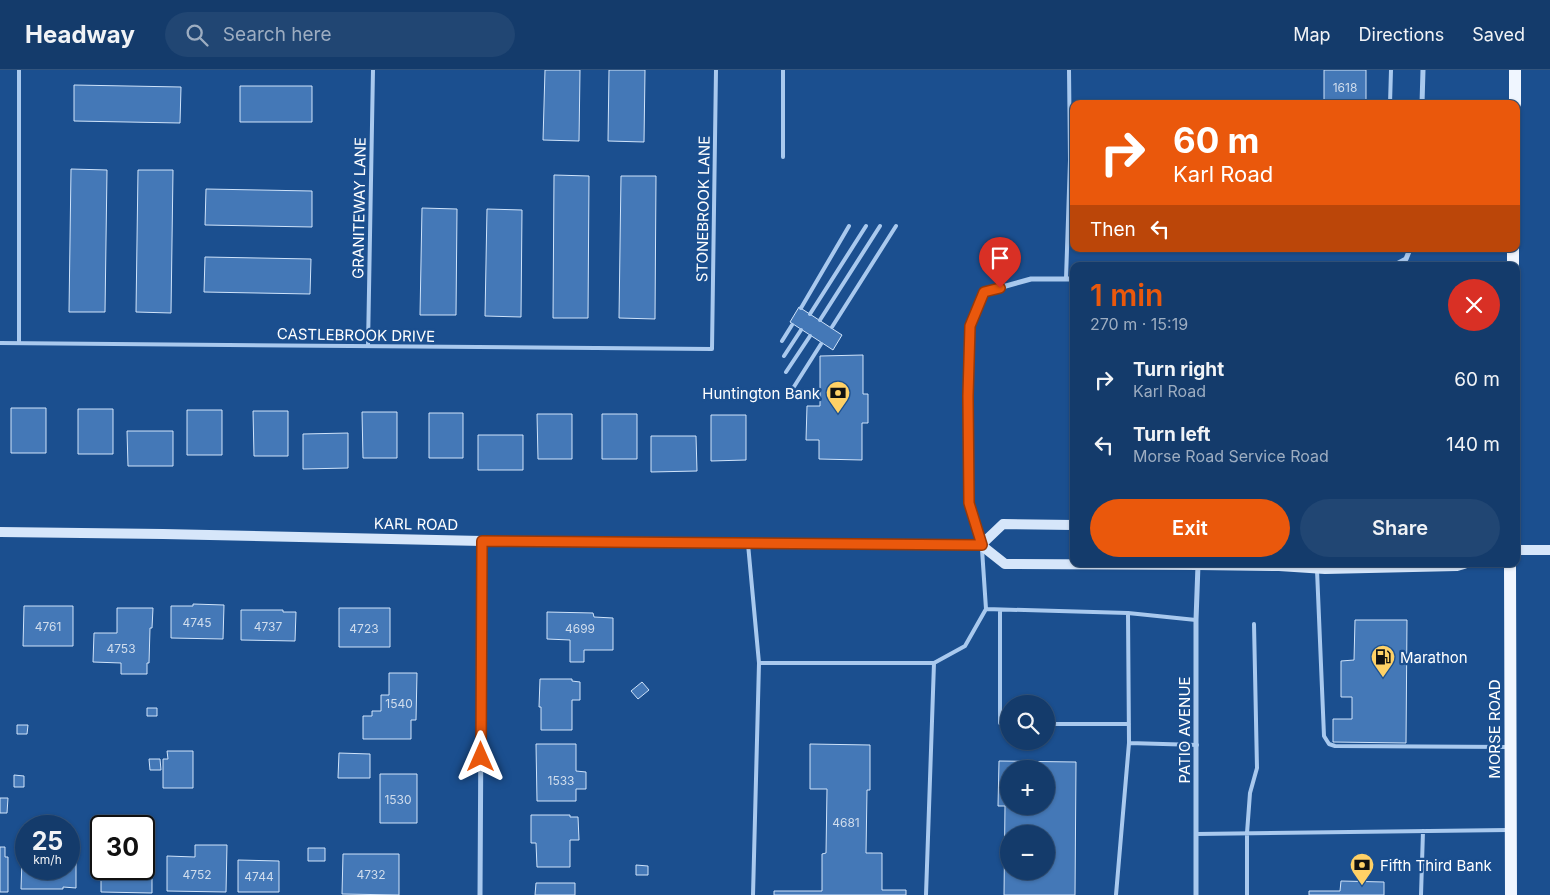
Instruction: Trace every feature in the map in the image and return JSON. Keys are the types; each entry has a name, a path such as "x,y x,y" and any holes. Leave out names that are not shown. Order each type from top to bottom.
{"main road":[{"path":"1515,70 1515,100"},
{"path":"1070,525 1003,524 982,545 1005,564 1070,564"},
{"name":"KARL ROAD","path":"0,532 482,541 982,545"},
{"path":"1520,550 1550,550"},
{"path":"1277,567 1387,567"},
{"name":"MORSE ROAD","path":"1510,567 1511,895"}],"street":[{"path":"1422,100 1423,70"},
{"path":"1400,262 1406,259 1409,252"},
{"path":"982,545 969,503 970,326 984,292 1031,279 1070,279"},
{"path":"480,895 482,541"},
{"name":"PATIO AVENUE","path":"1196,895 1196,620 1198,567"}],"lane":[{"path":"19,70 19,343"},
{"name":"GRANITEWAY LANE","path":"368,346 373,70"},
{"name":"STONEBROOK LANE","path":"712,349 716,70"},
{"path":"783,70 783,157"},
{"path":"1066,279 1070,160 1069,70"},
{"path":"1390,100 1391,70"},
{"path":"801,308 849,226"},
{"path":"810,314 866,226"},
{"path":"820,320 880,226"},
{"path":"832,327 896,226"},
{"path":"782,342 792,325"},
{"path":"784,356 801,330"},
{"path":"786,372 810,336"},
{"name":"CASTLEBROOK DRIVE","path":"0,343 712,349"},
{"path":"790,393 821,344"},
{"path":"748,544 759,663 753,895"},
{"path":"759,663 934,663 966,646 986,609 982,545"},
{"path":"1317,568 1324,736 1328,744 1335,746 1510,747"},
{"path":"986,609 1128,613 1196,620"},
{"path":"1000,610 1000,695"},
{"path":"1116,895 1129,743 1128,613"},
{"path":"1247,895 1247,834 1250,793 1257,768 1254,624"},
{"path":"926,895 934,663"},
{"path":"1055,724 1129,724"},
{"path":"1129,743 1197,745"},
{"path":"1196,834 1510,830"},
{"path":"1421,895 1423,831"}],"building":[{"path":"545,70 580,70 579,141 543,140"},
{"path":"609,70 645,70 644,142 608,141"},
{"path":"1324,70 1366,70 1366,100 1324,100"},
{"path":"74,85 181,87 180,123 74,121"},
{"path":"240,86 312,86 312,122 240,122"},
{"path":"71,169 107,170 105,312 69,312"},
{"path":"138,170 173,170 171,313 136,312"},
{"path":"554,175 589,176 588,318 553,318"},
{"path":"621,176 656,176 655,319 619,318"},
{"path":"206,189 312,191 312,227 205,225"},
{"path":"422,208 457,209 456,315 420,315"},
{"path":"487,209 522,210 521,317 485,316"},
{"path":"205,257 311,259 310,294 204,292"},
{"path":"799,307 842,335 833,350 790,322"},
{"name":"Huntington Bank","path":"863,355 863,394 868,394 868,423 862,423 862,460 819,459 819,440 806,440 807,406 820,406 820,356"},
{"path":"11,408 46,408 46,453 11,453"},
{"path":"78,409 113,409 113,454 78,454"},
{"path":"187,410 222,410 222,455 187,455"},
{"path":"253,411 288,411 288,456 254,456"},
{"path":"362,412 397,412 397,458 363,458"},
{"path":"429,413 463,413 463,458 429,458"},
{"path":"537,414 572,414 572,459 538,459"},
{"path":"602,414 637,414 637,459 602,459"},
{"path":"711,415 746,415 746,460 711,461"},
{"path":"127,431 173,431 173,466 128,466"},
{"path":"348,433 348,468 303,469 303,434"},
{"path":"478,435 523,435 523,470 478,470"},
{"path":"651,436 696,436 697,471 651,472"},
{"path":"193,604 224,605 223,639 171,638 171,606 193,606"},
{"path":"24,606 73,606 73,646 23,646"},
{"path":"117,608 153,608 147,674 121,674 121,663 93,662 94,633 117,633"},
{"path":"339,608 390,608 390,647 339,647"},
{"path":"241,610 283,610 283,612 296,612 295,641 241,640"},
{"path":"547,612 593,613 594,617 613,618 613,650 584,650 584,662 570,662 570,640 547,639"},
{"path":"1355,620 1407,620 1406,743 1333,742 1333,719 1352,719 1352,697 1341,697 1341,661 1354,660"},
{"path":"389,673 417,673 416,720 411,720 411,739 363,739 363,716 372,716 372,711 381,711 381,695 389,695"},
{"path":"540,679 572,679 572,681 580,682 580,700 572,700 572,730 541,730 541,707 539,707"},
{"path":"642,682 649,690 638,699 631,691"},
{"path":"147,708 157,708 157,716 147,716"},
{"path":"17,725 28,725 27,734 17,734"},
{"path":"536,744 576,744 576,771 586,772 586,789 576,789 576,801 537,801"},
{"path":"810,744 870,745 870,790 867,790 866,853 882,853 882,890 906,890 906,895 774,895 774,891 822,891 822,854 826,853 827,789 810,789"},
{"path":"167,751 193,751 193,788 163,788 163,759 168,759"},
{"path":"339,753 370,754 370,778 338,778"},
{"path":"149,759 160,759 161,770 150,770"},
{"path":"999,761 1000,761 1000,806 998,806"},
{"path":"1055,762 1076,762 1075,895 1004,895 1004,880 1055,880 1055,825 1005,825 1005,815 1055,815"},
{"path":"380,774 417,774 417,823 380,823"},
{"path":"14,775 24,776 24,787 14,787"},
{"path":"0,798 8,798 7,813 0,813"},
{"path":"531,815 570,815 570,817 578,817 579,840 570,840 570,867 537,867 536,843 531,843"},
{"path":"195,845 227,845 226,892 167,891 167,856 195,857"},
{"path":"0,847 5,847 5,857 8,857 8,892 0,892"},
{"path":"308,848 325,848 325,861 308,861"},
{"path":"343,854 399,854 399,895 342,894"},
{"path":"238,860 279,861 279,892 238,892"},
{"path":"636,865 648,866 648,875 636,875"},
{"path":"21,880 76,880 76,888 21,889"},
{"path":"101,880 152,880 152,893 101,892"},
{"name":"Fifth Third Bank","path":"1341,881 1384,882 1384,895 1309,895 1309,891 1340,891"},
{"path":"536,883 575,883 575,895 535,895"}],"place":[{"name":"Huntington Bank","path":"838,414"},
{"name":"Marathon","path":"1383,678"},
{"name":"Fifth Third Bank","path":"1362,886"}],"route":[{"path":"481,757 482,541 982,545 969,503 968,396 970,326 984,292 1000,288"}]}
